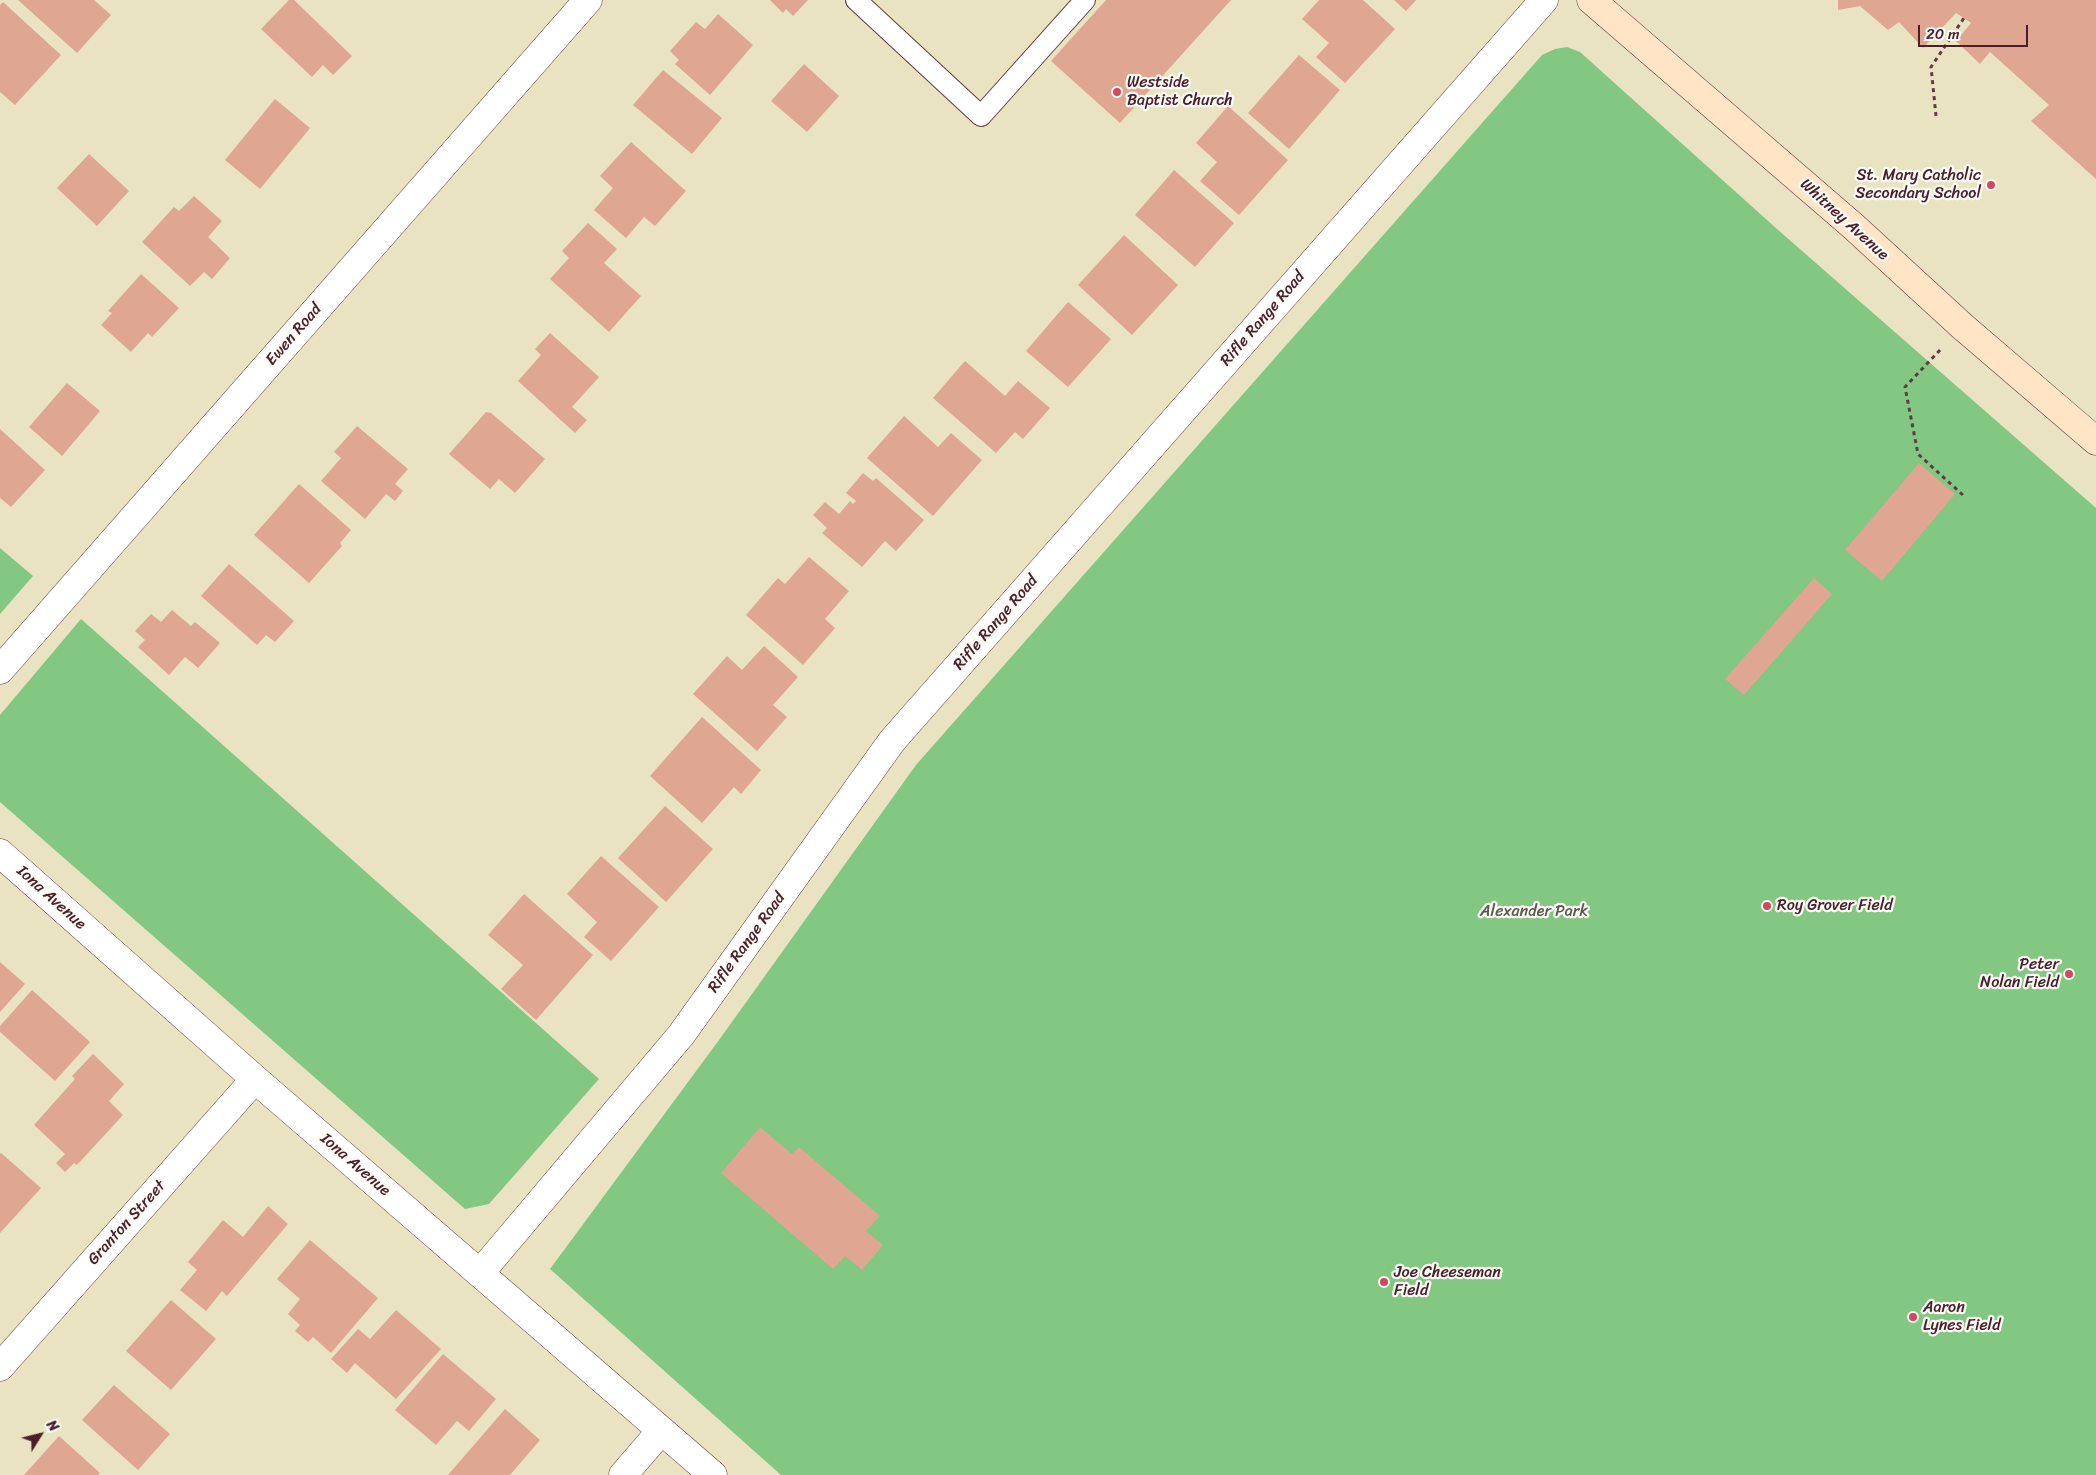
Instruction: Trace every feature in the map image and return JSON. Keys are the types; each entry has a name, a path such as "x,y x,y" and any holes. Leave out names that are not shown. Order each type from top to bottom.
{"street":[{"name":"Ewen Road","path":"0,670 588,0"},
{"name":"Rifle Range Road","path":"480,1273 681,1036 892,741 1544,0"},
{"name":"Whitney Avenue","path":"1591,0 1853,226 1962,326 2096,441"},
{"name":"Iona Avenue","path":"0,853 255,1079 713,1475"},
{"name":"Granton Street","path":"0,1367 255,1079"},
{"path":"623,1475 662,1431"}],"lane":[{"path":"856,0 981,116 1085,0"}],"path":[{"path":"1936,116 1931,67 1964,18"},
{"path":"1962,326 1905,387 1918,454 1964,496"}],"green space":[{"name":"Alexander Park","path":"1567,47 1580,52 1777,229 2096,508 2096,1475 781,1475 550,1269 719,1040 916,765 1542,55 1555,49"},
{"path":"0,548 33,576 0,614"},
{"path":"81,619 599,1079 489,1204 465,1209 0,802 0,715"}],"building":[{"path":"18,0 94,0 111,15 77,53"},
{"path":"289,0 294,0 352,56 333,75 323,65 312,77 261,29"},
{"path":"770,0 808,0 793,16 786,9 783,13"},
{"name":"Westside Baptist Church","path":"1106,0 1231,0 1120,123 1051,61"},
{"path":"1319,0 1363,0 1395,29 1345,83 1316,57 1329,43 1302,19"},
{"path":"1394,0 1416,0 1406,11"},
{"path":"1838,0 2096,0 2096,179 2031,121 2049,105 1990,52 1980,64 1956,41 1971,23 1964,18 1956,13 1923,48 1899,22 1888,30 1860,6 1838,10"},
{"path":"3,2 61,55 15,105 0,92 0,5"},
{"path":"718,14 753,45 710,95 675,64 679,60 670,51 696,22 705,29"},
{"path":"1299,55 1340,90 1289,149 1248,113"},
{"path":"804,64 839,96 807,132 771,101"},
{"path":"663,70 722,118 692,154 633,105"},
{"path":"275,99 310,128 260,189 225,160"},
{"path":"1228,106 1288,160 1239,215 1200,181 1217,162 1196,143"},
{"path":"631,142 686,191 655,226 644,217 626,238 594,210 613,188 600,176"},
{"path":"89,154 129,191 97,226 57,188"},
{"path":"1174,170 1234,223 1195,267 1135,215"},
{"path":"194,196 222,221 208,237 230,258 212,279 204,272 190,286 142,242 174,207 179,211"},
{"path":"588,223 617,249 604,263 641,296 609,332 550,279 569,258 562,251"},
{"path":"1124,235 1178,285 1132,335 1078,285"},
{"path":"141,274 179,308 152,337 148,333 131,352 101,325 112,313 108,311"},
{"path":"1068,302 1111,339 1068,387 1026,351"},
{"path":"550,333 599,377 572,407 587,420 575,433 518,381 541,355 535,349"},
{"path":"965,361 1005,396 1018,381 1050,408 1023,439 1015,432 996,453 933,398"},
{"path":"67,383 100,411 62,456 29,427"},
{"path":"486,412 491,413 545,459 515,493 499,479 490,489 449,454"},
{"path":"904,416 938,447 951,433 982,460 933,516 867,458"},
{"path":"357,426 408,469 395,484 403,491 395,501 386,494 365,519 321,481 341,458 334,452"},
{"path":"0,429 45,470 11,507 0,498"},
{"path":"1919,463 1955,494 1882,581 1845,550"},
{"path":"863,473 873,481 876,478 924,520 896,551 885,541 862,567 822,533 827,528 813,515 825,502 839,514 850,501 853,504 856,501 846,493"},
{"path":"299,484 351,530 340,543 342,546 309,583 254,535"},
{"path":"809,557 849,591 825,619 835,628 803,665 746,615 778,578 785,584"},
{"path":"229,564 294,621 275,642 266,635 257,645 201,596"},
{"path":"1814,578 1832,594 1744,695 1725,679"},
{"path":"172,610 191,626 195,622 220,643 198,668 185,657 169,675 138,647 145,640 135,631 151,614 161,622"},
{"path":"764,646 798,677 773,705 787,717 757,751 693,694 727,656 742,670"},
{"path":"702,717 761,770 741,794 734,787 702,823 650,776"},
{"path":"665,806 713,849 666,902 618,858"},
{"path":"601,856 659,907 611,961 584,937 597,922 567,894"},
{"path":"524,894 593,955 536,1020 501,989 523,965 488,935"},
{"path":"0,962 25,984 0,1012"},
{"path":"32,990 90,1042 55,1081 0,1032 0,1026"},
{"path":"93,1054 124,1084 109,1101 123,1115 77,1165 74,1163 65,1172 56,1163 65,1154 34,1125 75,1079 72,1076"},
{"path":"760,1127 792,1154 799,1147 880,1216 866,1231 883,1245 862,1270 845,1256 833,1269 721,1173"},
{"path":"0,1154 41,1188 0,1233"},
{"path":"268,1206 288,1224 227,1296 222,1291 206,1311 180,1290 197,1270 188,1262 223,1220 243,1237"},
{"path":"310,1240 378,1298 331,1353 313,1337 308,1342 295,1331 300,1325 288,1314 300,1299 277,1279"},
{"path":"171,1300 216,1339 171,1390 126,1351"},
{"path":"396,1310 441,1349 396,1399 355,1363 347,1373 331,1359 358,1329 370,1339"},
{"path":"443,1354 496,1399 469,1431 457,1421 436,1445 395,1410"},
{"path":"114,1385 170,1434 138,1470 82,1420"},
{"path":"505,1409 540,1440 510,1475 448,1475"},
{"path":"59,1436 100,1473 98,1475 24,1475"}],"place":[{"name":"Westside Baptist Church","path":"1117,92"},
{"name":"St. Mary Catholic Secondary School","path":"1991,185"},
{"name":"Roy Grover Field","path":"1767,906"},
{"name":"Peter Nolan Field","path":"2069,974"},
{"name":"Joe Cheeseman Field","path":"1384,1282"},
{"name":"Aaron Lynes Field","path":"1913,1317"}]}
